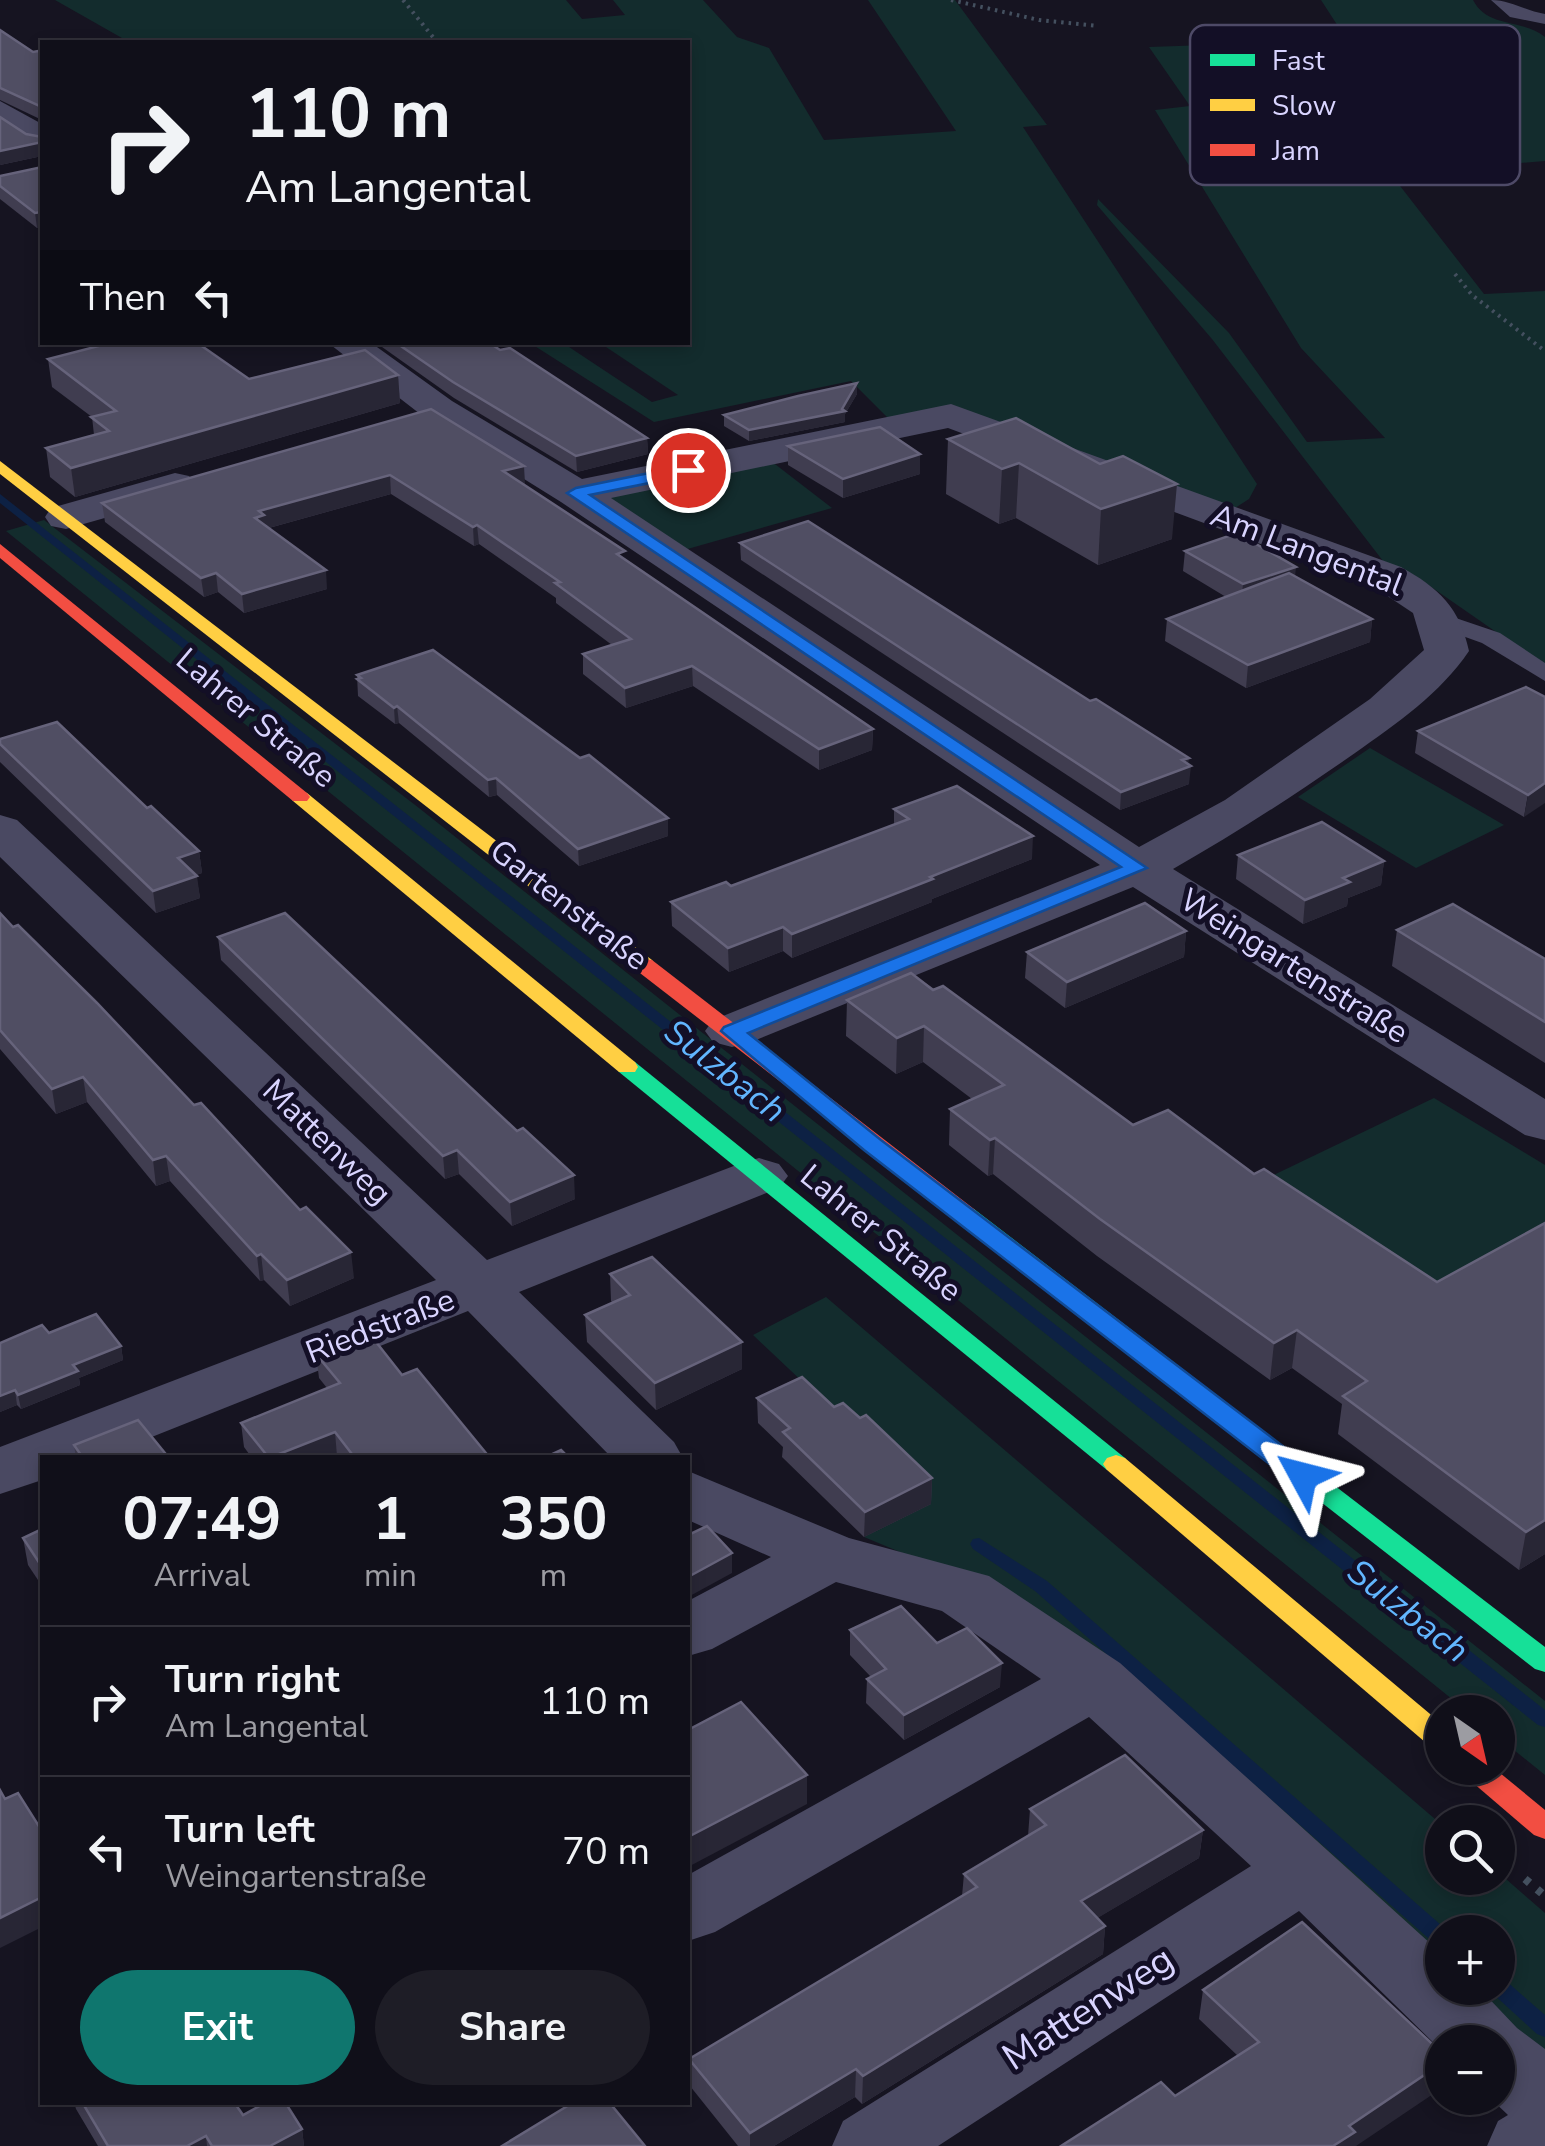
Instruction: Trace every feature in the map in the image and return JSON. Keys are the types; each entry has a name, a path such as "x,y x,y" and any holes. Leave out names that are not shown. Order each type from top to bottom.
{"street":[{"path":"0,111 40,137"},
{"name":"Weingartenstraße","path":"348,345 419,414 576,493 1137,868 1545,1123"},
{"name":"Am Langental","path":"576,493 952,416 1386,576 1424,596 1441,620"},
{"name":"Gartenstraße","path":"0,466 1545,1662"},
{"path":"66,516 214,474"},
{"name":"Lahrer Straße","path":"0,549 759,1176 1111,1460 1425,1726"},
{"path":"732,1031 1137,868 1242,810 1386,709 1430,672 1447,651 1441,620"},
{"name":"Mattenweg","path":"0,830 480,1288 648,1455"},
{"name":"Riedstraße","path":"44,1455 759,1176"},
{"name":"Riedstraße","path":"0,1472 40,1457"},
{"path":"690,1495 830,1556 965,1593 1094,1681 1304,1870 1467,2025"},
{"path":"690,1630 830,1556"},
{"path":"690,1910 1094,1681"},
{"path":"1496,1785 1545,1826"},
{"name":"Mattenweg","path":"872,2146 1304,1870"},
{"path":"1515,2071 1545,2100"},
{"path":"1527,2146 1545,2134"}],"lane":[{"path":"1499,0 1516,14 1545,19"},
{"path":"1441,620 1491,638 1545,674"}],"path":[{"path":"404,0 434,40"},
{"path":"951,0 1039,20 1098,26"},
{"path":"1455,274 1472,295 1545,351"}],"green space":[{"path":"55,0 566,0 582,19 625,15 613,0 703,0 737,37 769,48 824,140 956,131 868,0 955,0 1047,125 1023,127 1257,484 1249,499 1235,508 953,410 890,420 851,381 654,422 533,345 566,345 652,402 678,395 603,345 690,345 690,40 125,40"},
{"path":"1321,0 1473,0 1487,15 1518,25 1337,25"},
{"path":"1520,25 1545,37 1545,161 1520,163"},
{"path":"1190,46 1190,106 1149,47"},
{"path":"1190,106 1190,167 1155,110"},
{"path":"1201,185 1399,185 1484,294 1545,291 1545,666 1414,575 1383,561 1212,339 1097,205 1098,199 1229,333 1307,442 1385,438 1301,348"},
{"path":"771,461 832,508 684,550 601,495"},
{"path":"44,520 419,808 1545,1701 1545,1775 1515,1751 1515,1695 1447,1695 6,531"},
{"path":"1370,748 1504,825 1416,868 1298,797"},
{"path":"1434,1098 1545,1165 1545,1231 1426,1297 1263,1180"},
{"path":"826,1297 1425,1810 1425,1895 1515,1895 1515,1887 1545,1913 1545,2069 1515,2042 1515,2025 1497,2025 1475,2005 1515,2005 1515,1915 1425,1915 1425,1960 1174,1731 900,1552 864,1537 931,1503 753,1335"}],"building":[{"path":"0,30 40,52 40,106 0,88"},
{"path":"0,117 26,134 40,137 40,142 0,151"},
{"path":"40,167 40,212 35,213 0,186 0,176"},
{"path":"102,345 200,345 249,379 365,350 398,375 71,468 46,448 109,431 91,417 116,411 48,359"},
{"path":"399,345 510,348 647,438 576,456"},
{"path":"857,383 842,409 845,411 749,430 724,415 798,396"},
{"path":"431,409 524,466 503,471 625,551 617,554 873,729 819,749 692,666 625,688 583,654 631,639 555,583 560,582 477,525 473,527 390,475 259,511 264,515 255,518 326,570 242,594 216,573 201,578 102,503"},
{"path":"1016,418 1100,464 1123,456 1177,484 1101,509 1019,463 1002,469 948,439"},
{"path":"880,427 920,454 843,479 788,446"},
{"path":"808,521 1090,701 1096,699 1189,758 1182,760 1191,766 1121,792 740,543"},
{"path":"1237,533 1296,567 1243,584 1185,551"},
{"path":"1289,573 1372,619 1248,665 1167,619"},
{"path":"433,650 580,758 589,755 668,818 578,849 496,778 488,780 397,706 394,708 357,679 361,678 357,675"},
{"path":"1526,687 1545,697 1545,783 1528,795 1418,731"},
{"path":"57,722 147,808 151,806 199,851 178,858 197,876 153,891 0,744 0,739"},
{"path":"957,786 1033,836 792,934 783,927 728,948 671,902 726,882 731,886 909,819 894,809"},
{"path":"1322,822 1384,861 1343,878 1350,882 1305,900 1238,855"},
{"path":"1145,903 1186,931 1067,982 1027,952"},
{"path":"1453,904 1545,959 1545,1022 1397,930"},
{"path":"0,913 13,927 18,925 97,1003 194,1105 201,1103 300,1210 306,1207 351,1252 287,1280 261,1254 257,1256 166,1156 153,1160 83,1077 52,1089 0,1030"},
{"path":"285,913 517,1131 523,1128 574,1175 510,1202 457,1150 443,1156 218,937"},
{"path":"911,973 933,990 943,986 1133,1125 1168,1110 1254,1174 1264,1169 1437,1282 1545,1223 1545,1520 1526,1532 1343,1396 1367,1381 1297,1330 1274,1343 950,1109 1004,1085 924,1026 897,1038 847,1000"},
{"path":"652,1257 742,1342 655,1383 585,1315 630,1295 610,1274"},
{"path":"96,1314 121,1346 73,1365 78,1371 18,1395 15,1390 0,1396 0,1343 42,1325 49,1333"},
{"path":"369,1333 402,1375 417,1369 488,1455 353,1455 335,1432 277,1455 267,1455 241,1423 340,1383 316,1354"},
{"path":"802,1377 834,1407 843,1403 860,1418 866,1415 932,1478 865,1512 783,1432 790,1428 757,1398"},
{"path":"138,1420 167,1455 81,1455 74,1445"},
{"path":"707,1526 732,1553 690,1576 690,1534"},
{"path":"40,1530 40,1564 23,1538"},
{"path":"901,1606 937,1643 967,1628 1002,1663 904,1715 867,1679 886,1669 850,1630"},
{"path":"741,1702 807,1775 690,1836 690,1729"},
{"path":"1125,1755 1203,1830 1081,1901 1105,1926 863,2076 856,2069 750,2133 690,2058 977,1887 964,1874 1046,1825 1030,1809"},
{"path":"0,1790 5,1799 18,1793 40,1828 40,1898 0,1918"},
{"path":"1302,1922 1425,2037 1425,2075 1349,2126 1355,2132 1333,2146 1061,2146 1161,2082 1175,2096 1259,2042 1203,1990"},
{"path":"84,2105 236,2105 243,2115 261,2105 287,2105 302,2129 270,2146 212,2146 206,2136 187,2146 108,2146"},
{"path":"569,2105 611,2105 645,2146 502,2146"}],"waterway":[{"name":"Sulzbach","path":"0,497 1545,1720"},
{"path":"979,1544 1041,1586 1425,1923"},
{"path":"1515,2001 1545,2028"}],"traffic: fast":[{"path":"627,1067 1116,1464"},
{"path":"966,1214 1545,1662"}],"traffic: slow":[{"path":"0,466 644,965"},
{"path":"300,797 627,1067"},
{"path":"1116,1464 1425,1726"}],"traffic: jam":[{"path":"0,549 300,797"},
{"path":"644,965 966,1214"},
{"path":"1495,1785 1545,1827"}],"route":[{"path":"688,470 576,493 1137,868 732,1031 873,1145 1303,1476"}]}
